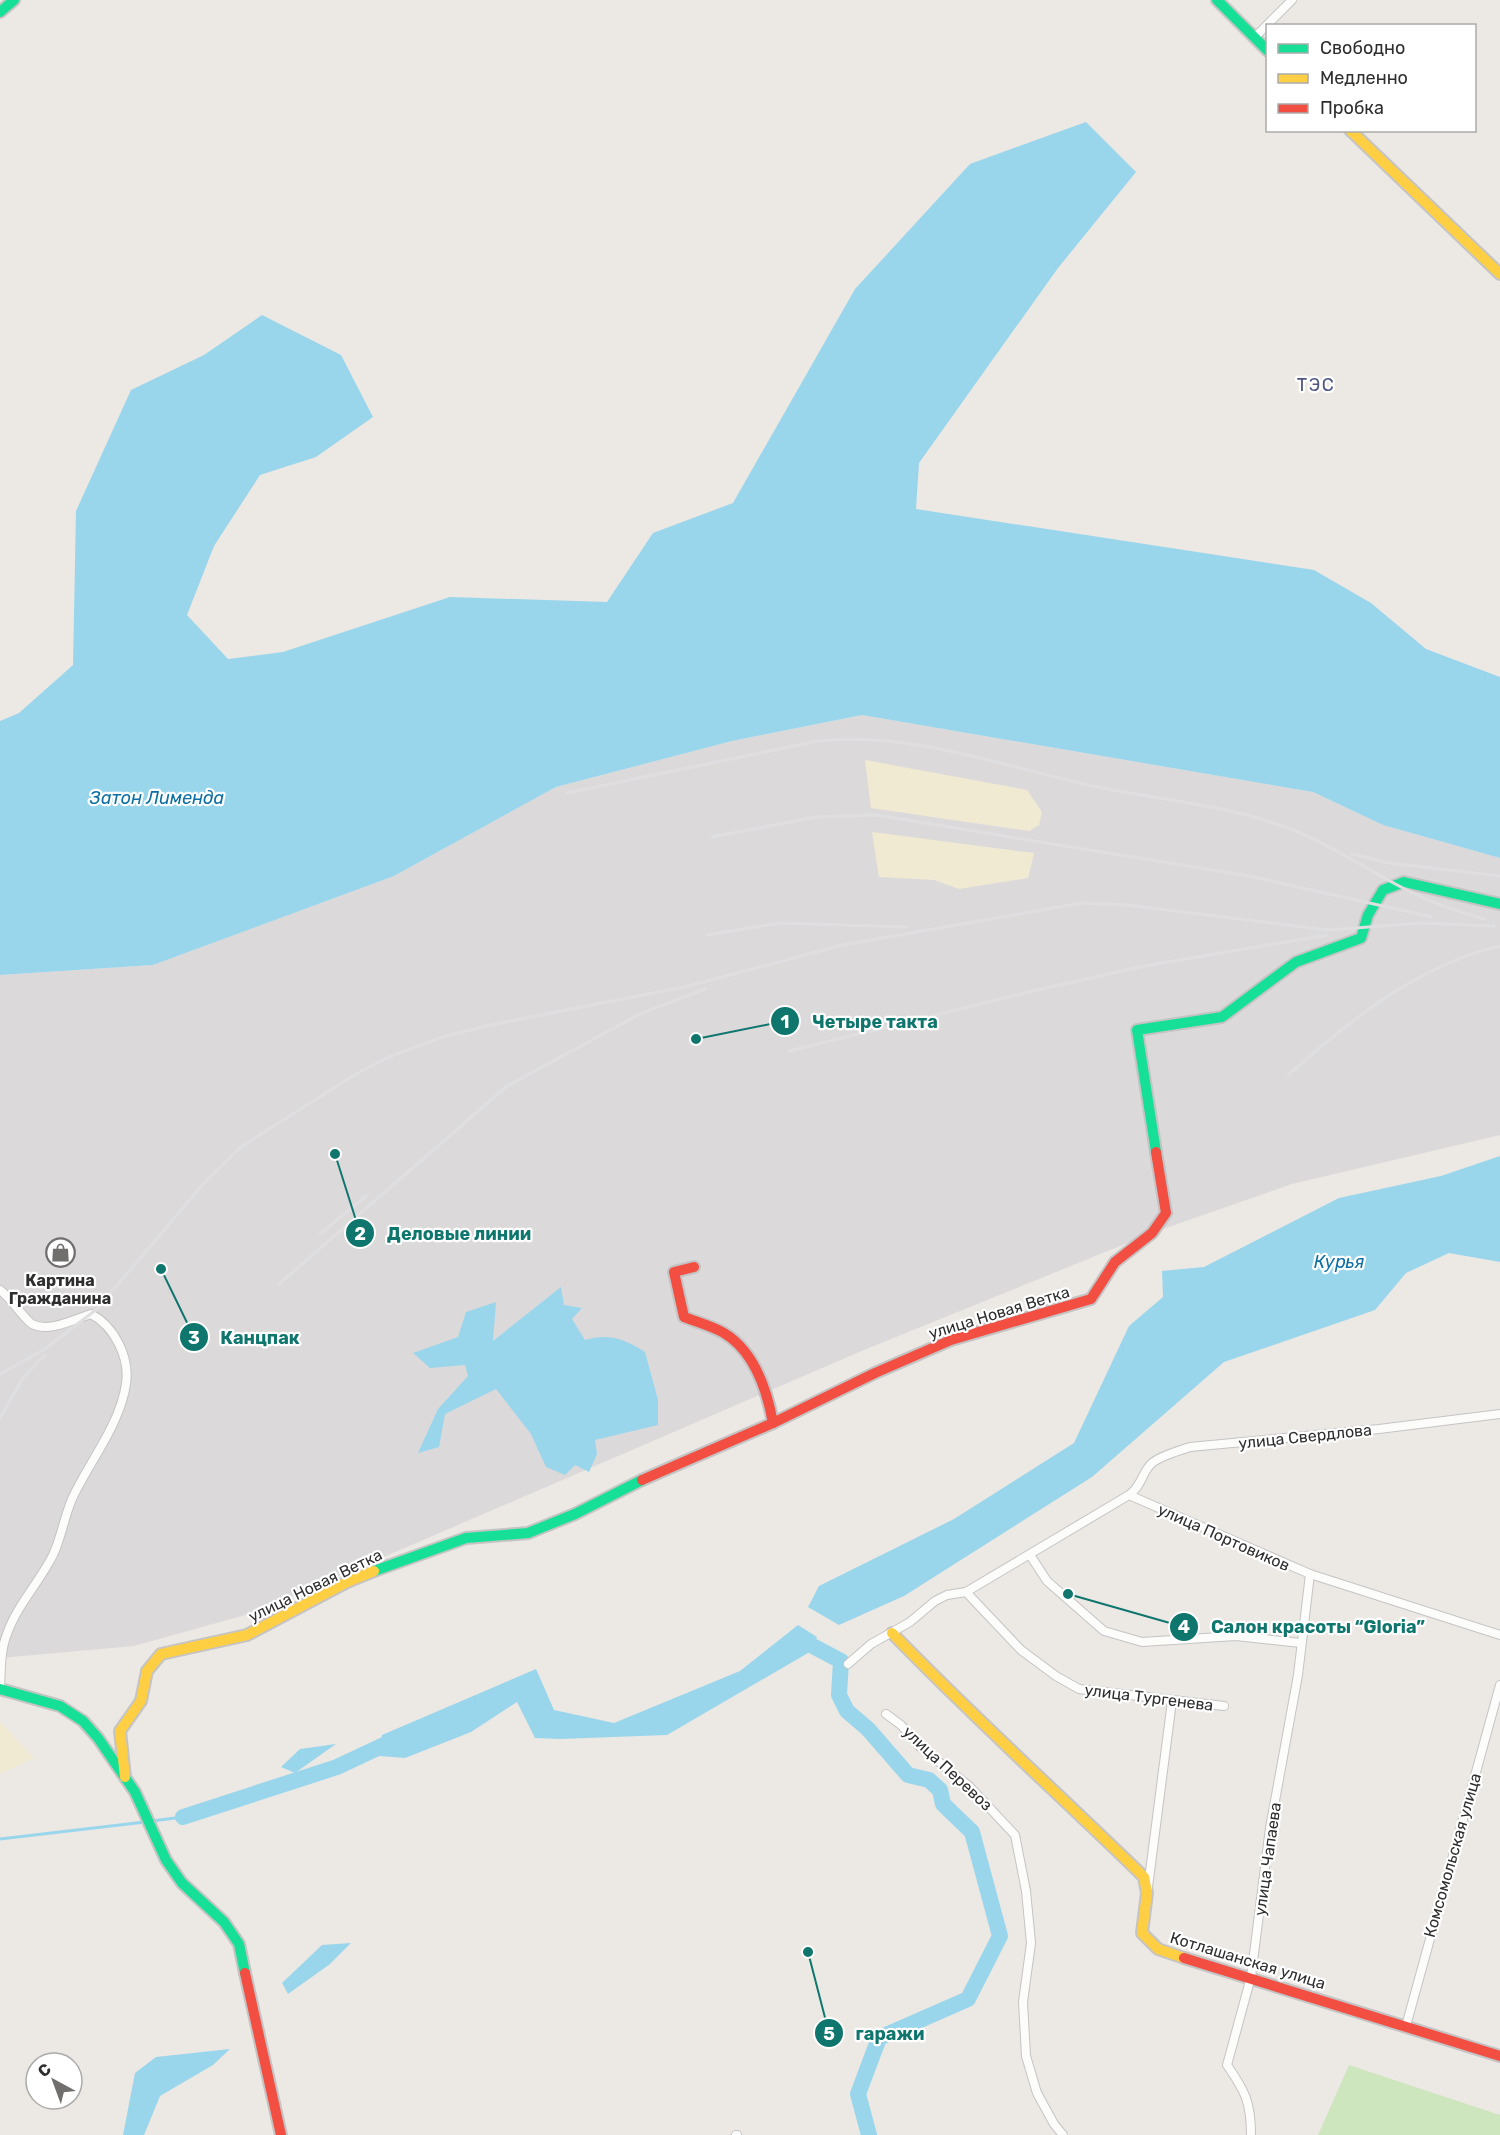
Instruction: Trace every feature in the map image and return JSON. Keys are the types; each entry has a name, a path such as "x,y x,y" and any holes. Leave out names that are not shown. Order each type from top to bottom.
{"street":[{"path":"0,12 14,0"},
{"path":"1218,0 1266,49"},
{"path":"1268,24 1292,0"},
{"path":"1254,38 1266,26"},
{"path":"1352,132 1500,274"},
{"name":"улица Новая Ветка","path":"125,1777 120,1731 141,1701 147,1671 161,1653 198,1648 246,1635 347,1582 466,1538 528,1533 575,1514 673,1465 773,1423 875,1373 951,1340 1091,1299 1100,1288 1105,1272 1123,1254 1157,1231 1166,1213 1137,1030 1222,1017 1296,962 1361,938 1378,897 1383,890 1396,885 1412,882 1500,904"},
{"path":"694,1267 674,1272 684,1317 726,1335 749,1359 763,1386 773,1423"},
{"path":"0,1290 13,1299 32,1324 45,1327 91,1314 97,1318 116,1337 124,1360 127,1383 116,1414 72,1500 52,1556 20,1605 6,1636 0,1689 60,1706 83,1721 135,1792 166,1860 182,1883 224,1922 239,1944 281,2135"},
{"name":"улица Свердлова","path":"1129,1495 1143,1480 1151,1464 1190,1447 1379,1429 1500,1414"},
{"path":"848,1664 871,1644 892,1633 935,1601 947,1595 966,1593 1129,1495"},
{"name":"улица Портовиков","path":"1129,1495 1310,1574 1500,1635"},
{"path":"1030,1555 1047,1581 1104,1631 1142,1642 1236,1636 1301,1643"},
{"name":"улица Чапаева","path":"1251,2135 1251,2114 1246,2092 1227,2065 1251,1977 1270,1828 1301,1643 1310,1574"},
{"name":"улица Тургенева","path":"966,1593 1021,1650 1056,1676 1079,1689 1224,1706"},
{"path":"892,1633 970,1714 1042,1778 1125,1858 1144,1877 1148,1887"},
{"name":"Комсомольская улица","path":"1406,2026 1500,1685"},
{"path":"1148,1887 1172,1701"},
{"name":"улица Перевоз","path":"886,1714 901,1725 919,1746 969,1786 1015,1835 1026,1891 1031,1942 1023,2002 1026,2056 1037,2093 1054,2124 1063,2135"},
{"name":"Котлашанская улица","path":"1148,1887 1141,1927 1142,1935 1149,1942 1184,1958 1500,2056"}],"shaded area":[{"path":"862,715 1313,792 1383,825 1500,858 1500,1135 1292,1184 1157,1231 864,1350 256,1612 134,1646 0,1658 0,975 153,965 394,876 556,787 732,741"}],"green space":[{"path":"1349,2065 1500,2115 1500,2135 1318,2135"}],"sand":[{"path":"865,760 1027,790 1042,812 1039,825 1029,831 871,808"},
{"path":"872,832 1034,853 1028,878 959,889 934,880 879,877"},
{"path":"0,1722 34,1758 0,1774"}],"water":[{"name":"Затон Лименда","path":"1086,122 1136,172 1058,268 919,463 916,509 1314,570 1371,603 1426,649 1500,677 1500,858 1383,825 1313,792 862,715 732,741 556,787 394,876 153,965 0,975 0,721 19,713 73,665 76,511 131,390 204,355 262,315 341,355 373,417 316,457 260,475 214,546 187,615 228,659 283,652 450,597 607,602 653,533 733,503 855,289 970,164"},
{"name":"Курья","path":"1500,1156 1500,1262 1449,1253 1406,1273 1375,1310 1224,1362 1092,1477 904,1596 839,1625 808,1607 819,1586 954,1519 1074,1443 1129,1326 1163,1297 1162,1271 1204,1267 1339,1198 1441,1176"},
{"path":"561,1287 564,1305 582,1308 572,1319 585,1340 601,1337 616,1338 645,1352 658,1400 658,1425 595,1440 597,1454 589,1472 575,1465 565,1475 546,1467 531,1434 496,1389 445,1414 439,1447 418,1453 438,1409 468,1376 465,1365 430,1368 413,1353 458,1337 466,1312 496,1302 493,1341"},
{"path":"798,1625 817,1637 808,1653 667,1735 535,1738 517,1702 471,1732 405,1758 380,1756 382,1735 536,1669 554,1710 614,1723 740,1671"},
{"path":"336,1744 295,1773 281,1767 300,1749"},
{"path":"351,1943 330,1964 288,1994 282,1983 322,1945"},
{"path":"230,2049 213,2065 160,2096 144,2135 123,2135 135,2073 156,2057"}],"waterway":[{"path":"793,1651 807,1643 841,1661 839,1695 847,1711 868,1729 908,1775 929,1780 940,1790 943,1804 972,1832 1000,1936 968,1999 879,2038 858,2094 869,2135"},
{"path":"183,1817 337,1767 401,1737"},
{"path":"152,1821 183,1817"},
{"path":"0,1839 145,1822"}],"railway":[{"path":"567,793 818,741 854,739 890,741 960,753 1098,787 1221,809 1269,822 1322,843 1424,898 1485,919"},
{"path":"712,837 816,817 876,815 1249,876 1432,917"},
{"path":"1352,854 1389,863 1500,876"},
{"path":"0,1374 45,1349 97,1309 204,1183 242,1146 356,1074 389,1057 442,1037 495,1024 689,986 842,945 1082,903 1126,905 1328,930 1422,923 1494,926"},
{"path":"707,935 780,923 907,927"},
{"path":"789,1051 1144,966 1327,935"},
{"path":"1288,1075 1360,1015 1386,997 1441,967 1500,946"},
{"path":"279,1284 507,1086 640,1014 705,989"},
{"path":"320,1234 366,1196"},
{"path":"0,1418 23,1378 45,1355"}],"traffic: fast":[{"path":"0,12 14,0"},
{"path":"1217,0 1266,49"},
{"path":"1156,1152 1137,1030 1222,1017 1296,962 1361,938 1368,915 1383,890 1404,882 1500,904"},
{"path":"374,1571 466,1538 528,1533 575,1514 642,1480"},
{"path":"0,1689 60,1706 83,1721 98,1738 135,1792 166,1860 182,1883 224,1922 239,1944 245,1973"}],"traffic: slow":[{"path":"1352,132 1500,274"},
{"path":"125,1777 120,1731 141,1701 147,1671 161,1654 247,1635 347,1582 374,1571"},
{"path":"892,1633 1144,1877 1147,1893 1142,1933 1158,1949 1184,1958"}],"traffic: jam":[{"path":"773,1423 875,1373 951,1340 1091,1299 1115,1262 1152,1233 1166,1213 1156,1152"},
{"path":"642,1480 773,1423 758,1372 743,1350 724,1333 684,1317 674,1272 694,1267"},
{"path":"1184,1958 1500,2056"},
{"path":"245,1973 281,2135"}],"place":[{"name":"Четыре такта","path":"696,1039"},
{"name":"Деловые линии","path":"335,1154"},
{"name":"Картина Гражданина","path":"60,1252"},
{"name":"Канцпак","path":"161,1269"},
{"name":"Салон красоты “Gloria”","path":"1068,1594"},
{"name":"гаражи","path":"808,1952"}],"district":[{"name":"ТЭС","path":"1316,385"}]}
